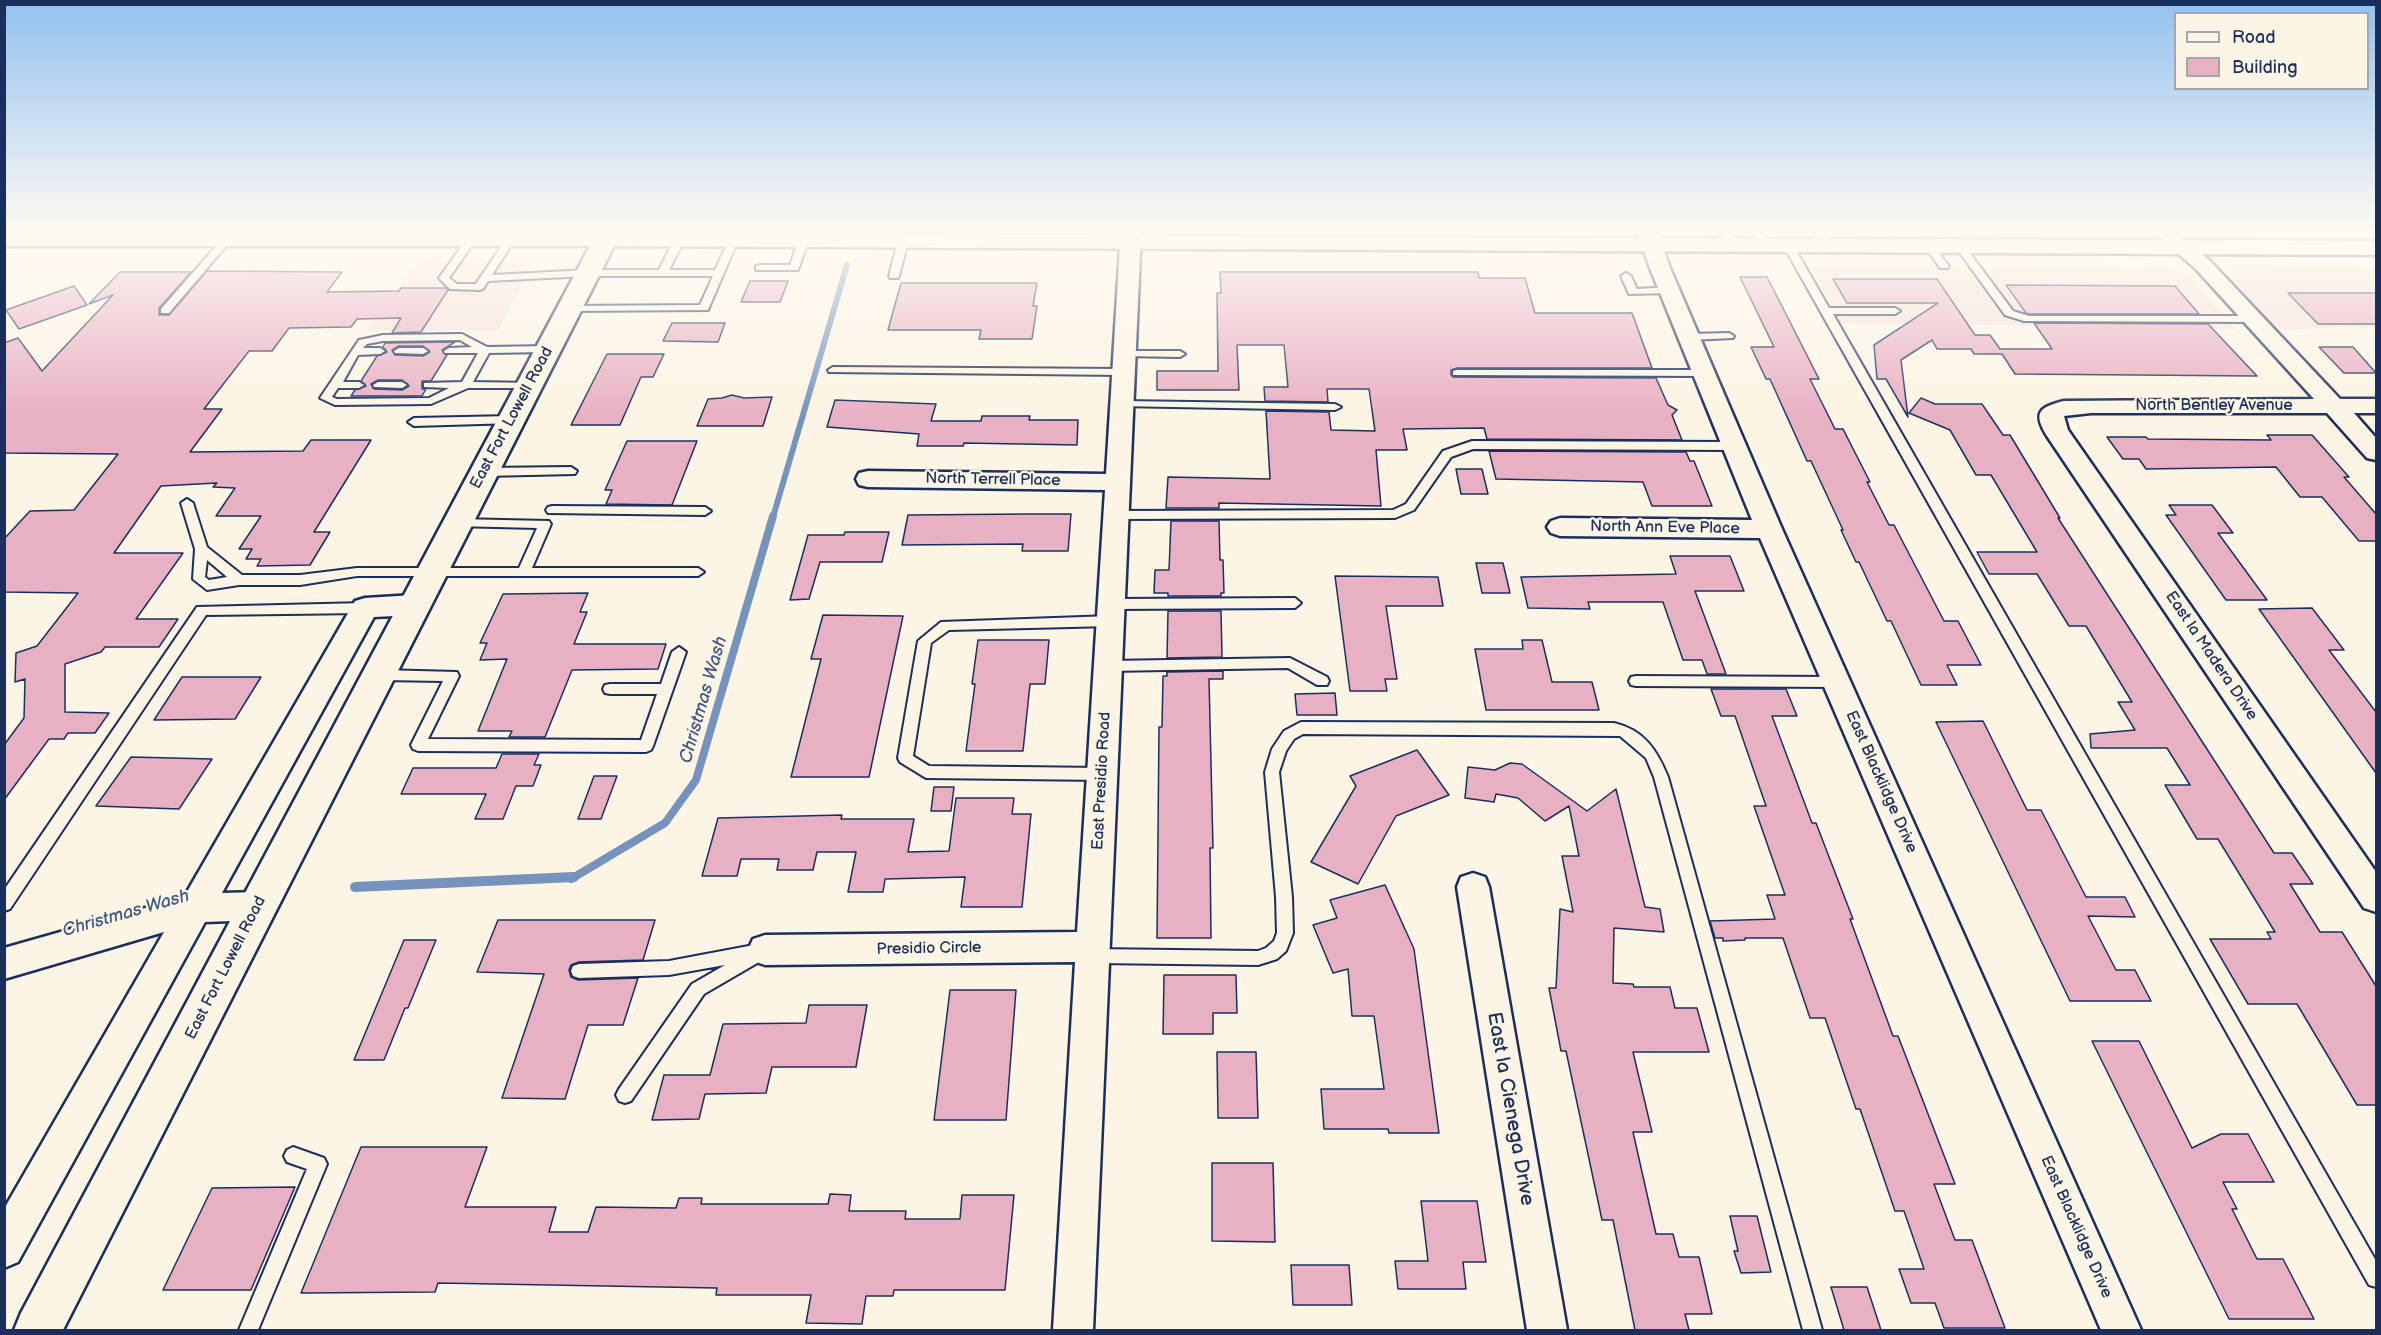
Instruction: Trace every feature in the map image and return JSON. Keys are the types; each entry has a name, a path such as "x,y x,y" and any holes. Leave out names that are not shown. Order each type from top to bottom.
{"main road":[{"name":"East Fort Lowell Road","path":"38,1330 578,293"}],"street":[{"name":"East Presidio Road","path":"1073,1330 1128,293"},
{"name":"East Blacklidge Drive","path":"1671,293 1769,529 2121,1330"},
{"path":"2229,293 2376,452"},
{"name":"North Bentley Avenue","path":"2042,407 2376,406"},
{"name":"East la Madera Drive","path":"2042,407 2052,420 2060,437 2376,898"},
{"name":"North Terrell Place","path":"868,479 1118,482"},
{"name":"North Ann Eve Place","path":"1560,528 1769,529"},
{"path":"4,1248 364,608 423,589"},
{"name":"East la Cienega Drive","path":"1473,887 1547,1330"},
{"path":"4,964 197,908 258,906"},
{"name":"Presidio Circle","path":"765,950 1093,951"}],"lane":[{"path":"165,311 180,293"},
{"path":"570,308 704,308 711,293"},
{"path":"1633,293 1637,304"},
{"path":"1817,293 2376,1278"},
{"path":"1995,293 2009,313 2018,316 2060,319 2253,319"},
{"path":"1827,311 1895,311"},
{"path":"1689,337 1729,336"},
{"path":"462,337 485,350 466,385 430,401 335,402 326,398 363,342 383,338 462,337"},
{"path":"449,351 548,349"},
{"path":"355,352 380,351"},
{"path":"399,351 423,351"},
{"path":"833,370 1124,363 1180,354"},
{"path":"1457,373 1704,373"},
{"path":"334,385 359,385"},
{"path":"378,385 402,386"},
{"path":"428,385 530,385"},
{"path":"1122,404 1335,407"},
{"path":"414,422 511,420"},
{"path":"1116,515 1395,514 1410,507 1447,454 1472,445 1734,446"},
{"path":"484,472 571,471"},
{"path":"187,503 201,549 199,579 207,585 238,580 300,580 357,572 423,589 524,571 698,572"},
{"path":"552,510 705,511"},
{"path":"457,523 545,524 524,571"},
{"path":"201,549 238,580"},
{"path":"1103,774 926,772 905,758 925,641 946,624 1295,603"},
{"path":"4,904 202,610 364,608"},
{"path":"378,675 452,676 418,745 646,746 679,652"},
{"path":"1108,666 1290,663 1322,681"},
{"path":"1636,681 1838,682"},
{"path":"610,689 666,689"},
{"path":"1093,951 1258,958 1271,954 1280,946 1285,933 1284,897 1272,772 1279,749 1289,735 1301,728 1562,728 1624,731 1635,737 1652,755 1661,777 1814,1330"},
{"path":"579,971 669,968 765,950"},
{"path":"625,1095 698,989 765,950"},
{"path":"248,1330 318,1164 293,1156"}],"shaded area":[{"path":"394,293 519,293 498,330 368,331"},
{"path":"1824,293 2204,293 2236,329 1840,323"},
{"path":"2244,293 2376,293 2376,326 2279,330"}],"building":[{"path":"53,293 79,293 87,305 19,329 6,310"},
{"path":"99,293 172,293 159,308 159,315 169,315 188,293 446,293 421,332 392,333 401,318 357,319 351,327 289,328 272,351 249,351 204,409 222,409 190,452 303,451 311,440 371,440 314,532 330,532 310,565 257,566 261,559 246,559 252,549 239,549 261,516 216,516 235,488 213,487 217,483 161,486 114,553 183,553 136,619 178,619 159,647 105,647 101,652 65,664 65,712 109,713 95,733 68,733 64,739 49,739 4,800 4,745 24,718 25,679 15,682 16,653 37,646 78,593 4,592 4,539 30,511 74,510 118,454 4,453 4,343 18,338 42,371 113,295 89,304"},
{"path":"745,293 783,293 780,302 741,302"},
{"path":"898,293 1035,293 1033,306 1037,306 1032,339 979,339 981,330 888,330"},
{"path":"1217,293 1529,293 1535,313 1632,313 1652,368 1457,368 1451,370 1453,377 1656,378 1668,405 1677,410 1672,415 1682,440 1487,439 1484,428 1403,429 1407,450 1376,450 1381,506 1219,503 1219,508 1166,508 1168,477 1270,479 1266,411 1329,412 1331,430 1375,431 1369,389 1327,389 1328,402 1265,401 1264,387 1288,387 1284,345 1237,345 1239,390 1157,390 1157,371 1218,371"},
{"path":"1748,293 1775,293 1819,379 1810,379 1835,429 1843,429 1889,525 1894,525 1944,621 1958,621 1981,665 1947,665 1957,685 1921,685 1891,621 1887,621 1859,562 1856,562 1811,461 1807,461 1770,379 1766,379 1751,347 1774,347"},
{"path":"1841,293 1947,293 1975,335 1990,335 2000,349 2052,349 2034,323 2208,324 2257,376 2015,374 2002,354 1974,354 1971,349 1937,349 1932,340 1901,360 1908,417 1886,379 1877,379 1874,345 1938,303 1847,303"},
{"path":"2012,293 2181,293 2199,314 2029,314"},
{"path":"2288,293 2376,293 2376,324 2318,324"},
{"path":"672,323 725,323 718,342 663,341"},
{"path":"455,342 442,350 447,355 431,381 422,381 422,389 426,389 422,396 351,396 355,390 366,386 361,381 377,356 387,352 383,347 385,343","holes":["399,346 423,346 430,352 423,356 395,355 392,350","378,380 402,380 409,386 402,390 374,389 371,384"]},
{"path":"2319,347 2353,347 2376,373 2344,373"},
{"path":"607,354 664,354 653,377 641,377 620,425 571,425"},
{"path":"732,395 744,398 772,397 763,426 697,426 708,399"},
{"path":"1921,398 1935,404 1982,404 2003,435 2010,435 2060,518 2058,518 2274,853 2292,853 2313,884 2290,884 2320,932 2342,932 2376,986 2376,1105 2357,1105 2297,1004 2248,1004 2210,939 2271,939 2267,932 2275,932 2218,839 2197,839 2165,785 2190,785 2167,748 2091,748 2090,734 2135,730 2118,702 2132,702 2086,626 2069,626 2037,574 1989,574 1977,552 2037,552 1991,475 1976,475 1950,430 1909,413"},
{"path":"835,400 936,404 931,421 981,421 982,416 1030,416 1029,420 1078,420 1077,445 964,443 963,446 917,446 919,434 827,427"},
{"path":"2267,435 2312,435 2349,477 2344,477 2376,514 2376,541 2359,541 2322,497 2300,497 2276,467 2146,469 2139,459 2123,459 2107,437 2271,440"},
{"path":"627,441 697,441 672,505 606,504 612,490 605,490"},
{"path":"1489,451 1686,452 1690,461 1694,461 1712,506 1652,506 1643,482 1496,479"},
{"path":"1456,469 1482,469 1488,494 1461,494"},
{"path":"2169,505 2212,505 2233,533 2218,533 2267,600 2226,600 2166,515 2176,515"},
{"path":"1071,514 1068,551 1022,551 1023,544 902,545 908,515"},
{"path":"1171,521 1219,521 1224,593 1221,593 1221,596 1168,596 1168,593 1154,593 1155,570 1169,570"},
{"path":"845,532 889,532 882,562 820,562 809,599 790,600 808,535 844,535"},
{"path":"1670,556 1730,556 1744,591 1695,591 1726,674 1707,674 1702,660 1683,660 1663,602 1588,602 1590,609 1528,608 1521,577 1676,574"},
{"path":"1476,563 1503,563 1510,593 1482,593"},
{"path":"1335,576 1438,577 1443,606 1386,606 1397,679 1385,679 1387,691 1350,691"},
{"path":"588,593 580,612 587,612 574,644 666,644 658,669 572,670 545,737 509,737 512,731 478,731 507,659 480,660 487,643 480,643 503,594"},
{"path":"2312,608 2344,650 2329,650 2376,712 2376,773 2259,609"},
{"path":"1168,611 1221,611 1222,657 1167,658"},
{"path":"823,615 903,616 869,777 791,777 821,659 811,659"},
{"path":"978,640 1049,640 1045,684 1030,684 1023,751 966,751"},
{"path":"1522,640 1542,640 1552,682 1592,682 1599,710 1486,710 1475,649 1523,649"},
{"path":"1223,671 1223,679 1209,679 1213,848 1210,848 1211,938 1157,938 1159,727 1162,727 1163,676 1167,676 1167,672"},
{"path":"182,677 261,677 235,719 154,720"},
{"path":"1711,689 1786,689 1797,716 1772,716 1812,823 1816,823 1853,919 1850,919 1893,1036 1898,1036 1955,1184 1934,1184 1955,1240 1972,1240 2005,1328 1944,1328 1935,1303 1911,1303 1899,1269 1924,1269 1904,1211 1895,1211 1860,1109 1856,1109 1825,1018 1810,1018 1783,938 1745,938 1745,940 1723,941 1723,938 1715,938 1710,921 1775,919 1767,895 1785,895 1754,806 1766,806 1735,716 1721,716"},
{"path":"1335,693 1337,715 1297,715 1295,694"},
{"path":"1983,721 2027,810 2041,810 2086,897 2125,897 2135,917 2088,916 2116,970 2135,970 2151,1001 2070,1001 1936,722"},
{"path":"1417,750 1449,795 1396,816 1358,884 1311,862 1356,786 1350,776"},
{"path":"502,754 539,754 534,765 541,765 533,786 516,786 503,819 475,819 486,794 401,794 413,768 496,768"},
{"path":"131,757 212,759 179,809 96,806"},
{"path":"1510,763 1522,764 1587,811 1616,789 1645,907 1660,909 1664,932 1614,928 1613,983 1633,984 1634,987 1670,987 1675,1008 1697,1008 1709,1052 1633,1052 1652,1132 1633,1132 1656,1234 1673,1234 1679,1257 1699,1257 1712,1314 1685,1314 1689,1330 1635,1330 1613,1220 1602,1220 1566,1051 1561,1051 1549,988 1556,988 1560,909 1573,912 1562,856 1579,856 1569,806 1545,821 1518,798 1496,794 1494,802 1465,798 1468,767 1495,770"},
{"path":"594,776 617,776 601,819 578,819"},
{"path":"934,787 954,787 951,811 931,811"},
{"path":"956,798 1014,798 1012,814 1031,814 1022,907 961,907 965,877 885,879 883,892 848,892 856,852 817,852 813,870 777,870 779,859 741,859 737,876 702,876 718,818 842,815 841,819 914,819 908,852 949,851"},
{"path":"1385,885 1414,949 1439,1133 1389,1133 1388,1129 1324,1129 1321,1089 1384,1089 1374,1016 1352,1016 1348,969 1333,973 1313,925 1337,918 1330,900"},
{"path":"498,920 655,920 643,960 579,962 571,965 569,970 571,977 578,980 638,978 623,1025 588,1025 565,1099 502,1098 544,974 477,972"},
{"path":"404,940 436,940 384,1060 354,1060"},
{"path":"1164,975 1236,975 1237,1013 1213,1013 1213,1034 1163,1034"},
{"path":"950,990 1016,990 1006,1120 934,1120"},
{"path":"809,1005 867,1005 856,1067 772,1067 766,1093 705,1094 699,1119 652,1120 664,1075 710,1075 723,1024 806,1023"},
{"path":"2092,1041 2139,1041 2192,1148 2221,1134 2248,1134 2274,1182 2223,1182 2237,1209 2232,1209 2257,1259 2283,1259 2314,1319 2229,1319"},
{"path":"1217,1052 1256,1052 1258,1118 1218,1118"},
{"path":"361,1147 487,1147 465,1207 556,1207 549,1232 588,1232 596,1207 676,1208 679,1198 702,1198 701,1204 828,1204 830,1194 851,1195 849,1211 906,1211 905,1219 960,1219 962,1195 1014,1195 1005,1290 894,1290 893,1296 866,1296 862,1324 806,1323 811,1295 716,1295 717,1288 438,1283 435,1292 301,1293"},
{"path":"1212,1163 1273,1163 1275,1242 1212,1241"},
{"path":"295,1187 251,1290 163,1290 212,1188"},
{"path":"1421,1201 1477,1201 1486,1262 1463,1262 1466,1289 1398,1289 1395,1261 1428,1261"},
{"path":"1730,1216 1757,1216 1771,1272 1741,1273 1734,1251 1738,1251"},
{"path":"1291,1265 1349,1265 1352,1305 1293,1305"},
{"path":"1831,1287 1867,1287 1881,1330 1844,1330"}],"waterway":[{"name":"Christmas Wash","path":"773,517 839,293"},
{"name":"Christmas Wash","path":"571,879 665,823 696,780 773,516"},
{"name":"Christmas Wash","path":"355,887 574,877"}]}
